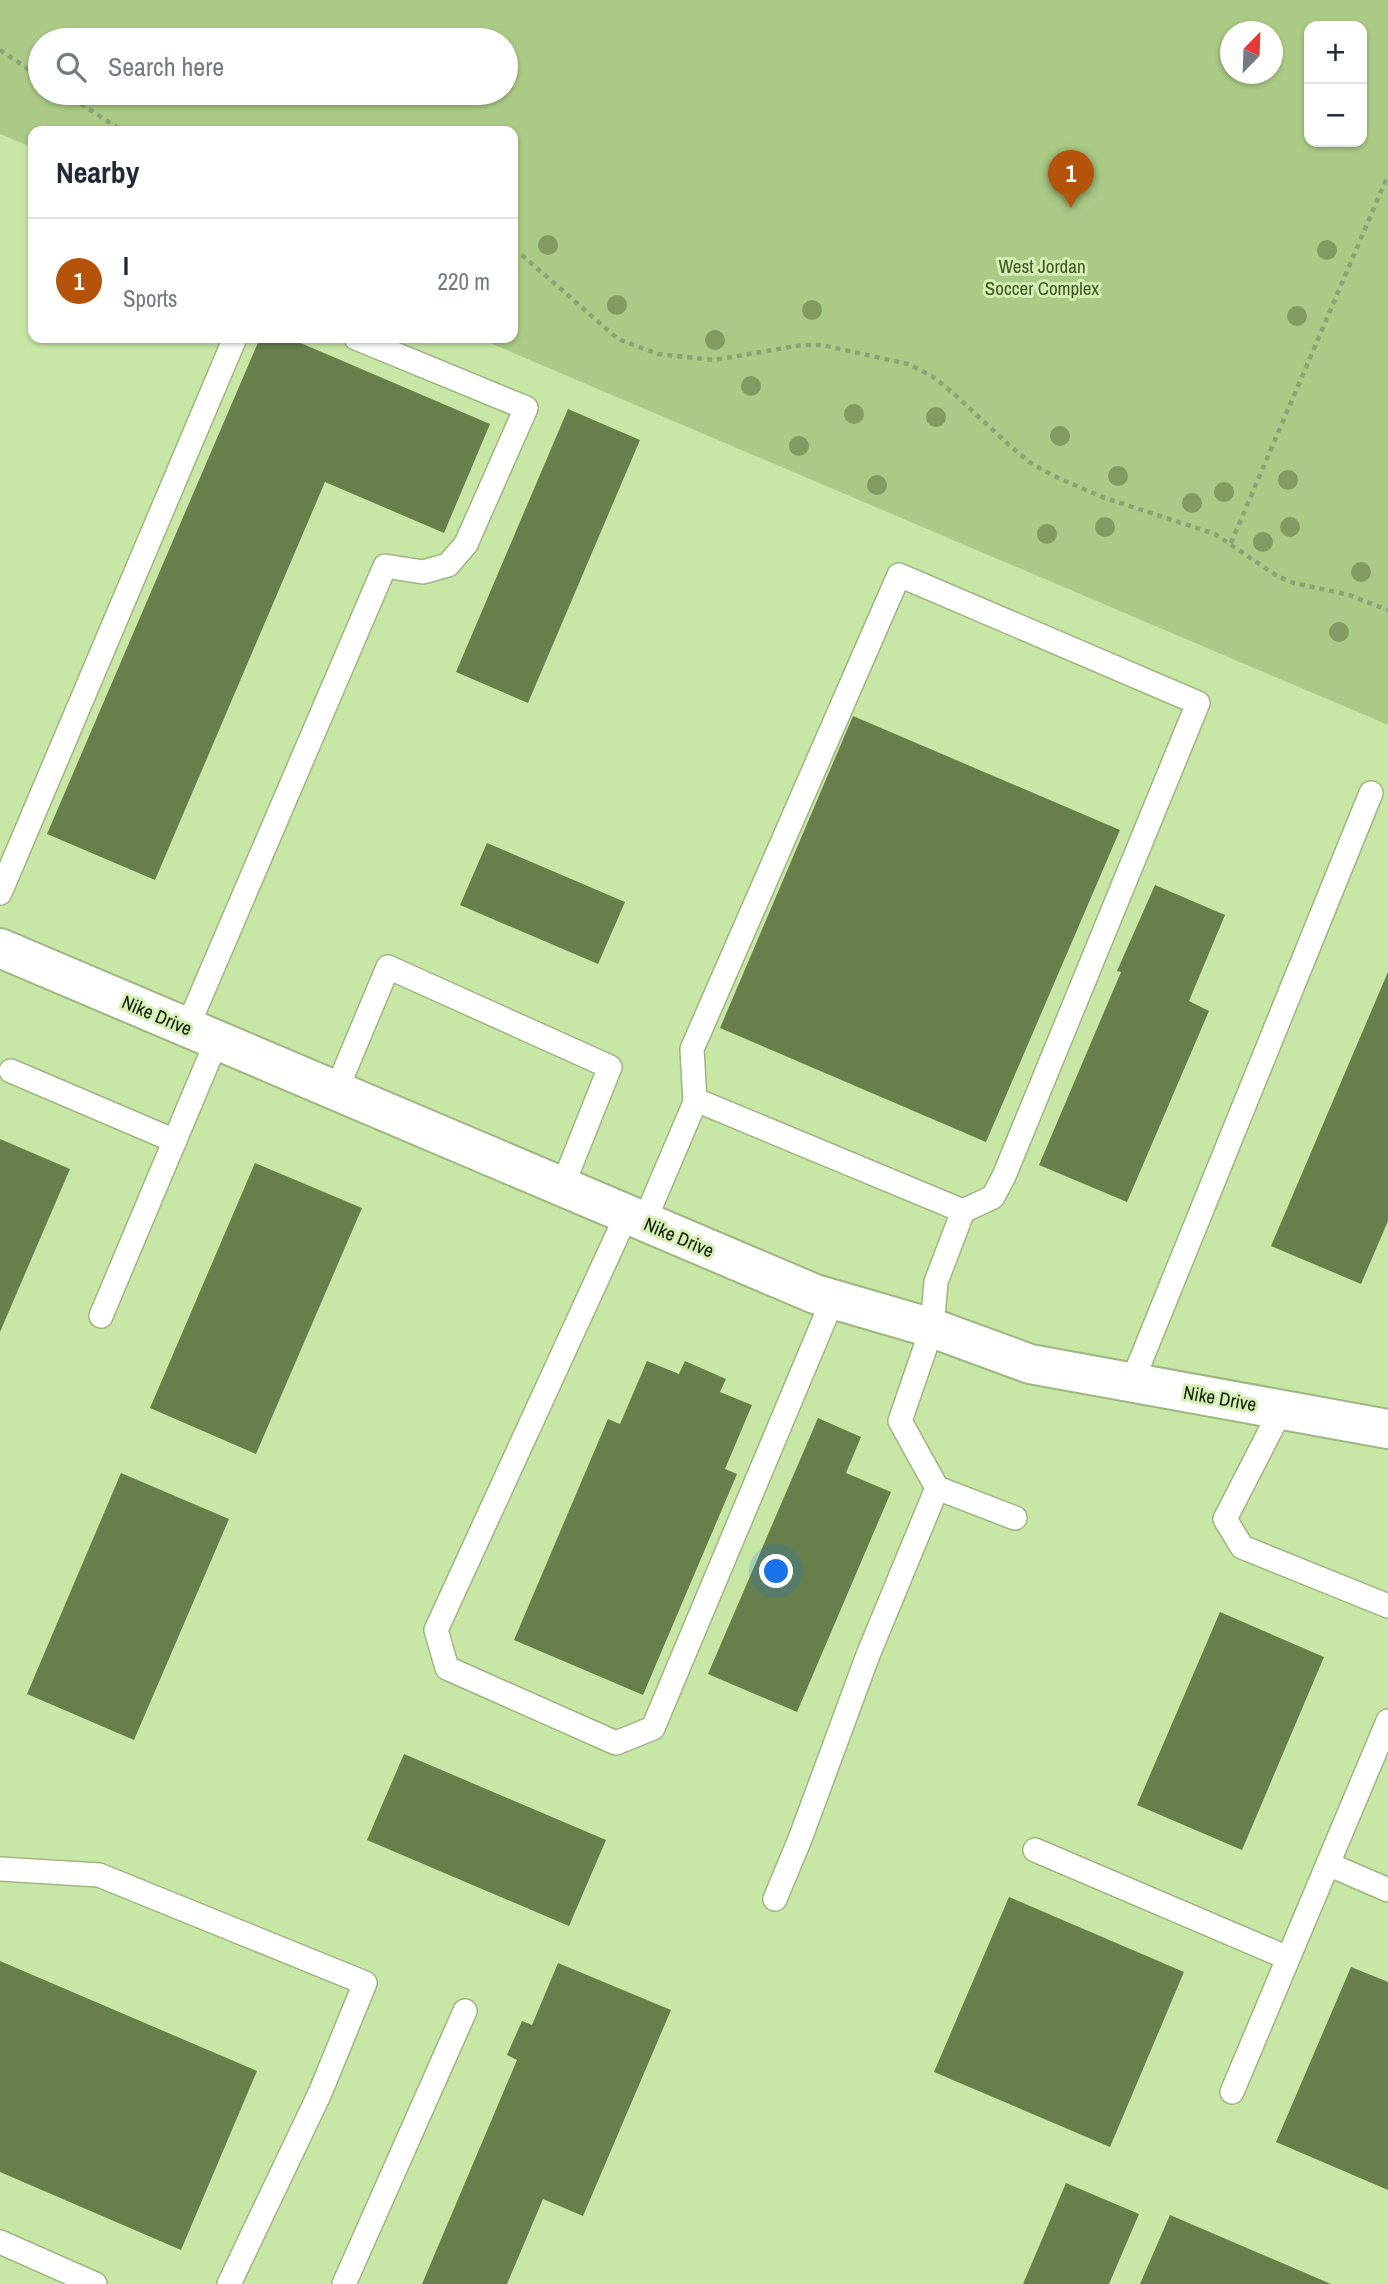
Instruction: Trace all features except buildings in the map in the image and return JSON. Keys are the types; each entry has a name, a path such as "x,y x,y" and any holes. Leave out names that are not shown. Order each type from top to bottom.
{"street":[{"name":"Nike Drive","path":"0,948 815,1294 932,1328 1030,1364 1388,1429"}],"lane":[{"path":"0,893 233,343"},
{"path":"101,1316 175,1142 202,1034 385,566 423,572 448,565 466,544 526,408 368,343"},
{"path":"832,1299 653,1728 616,1743 447,1668 436,1630 635,1218 695,1102 692,1049 899,575 1198,703 1004,1176 993,1197 962,1211 936,1282 932,1328 900,1421 937,1488 1015,1518"},
{"path":"1132,1382 1371,793"},
{"path":"336,1091 388,967 610,1067 562,1187"},
{"path":"11,1071 175,1142"},
{"path":"695,1102 696,1100 962,1211"},
{"path":"1281,1410 1226,1519 1242,1546 1388,1606"},
{"path":"775,1899 868,1655 937,1488"},
{"path":"1232,2092 1388,1721"},
{"path":"1035,1850 1288,1958"},
{"path":"1328,1864 1388,1890"},
{"path":"0,1869 99,1875 365,1983 320,2093 229,2284"},
{"path":"344,2284 465,2011"},
{"path":"0,2242 95,2284"}],"path":[{"path":"0,50 28,69"},
{"path":"83,105 115,126"},
{"path":"1231,543 1388,175"},
{"path":"518,253 618,339 637,347 682,358 715,360 802,345 822,345 908,364 932,376 1029,462 1054,476 1102,497 1197,526 1231,543 1251,559 1285,579 1311,588 1349,595 1388,610"}],"shaded area":[{"path":"0,134 28,146 28,343 490,343 1388,725 1388,2284 0,2284"}],"green space":[{"name":"West Jordan Soccer Complex","path":"0,0 1388,0 1388,725 490,343 518,343 518,126 28,126 28,146 0,134"}],"place":[{"name":"I","path":"1071,208"}]}
